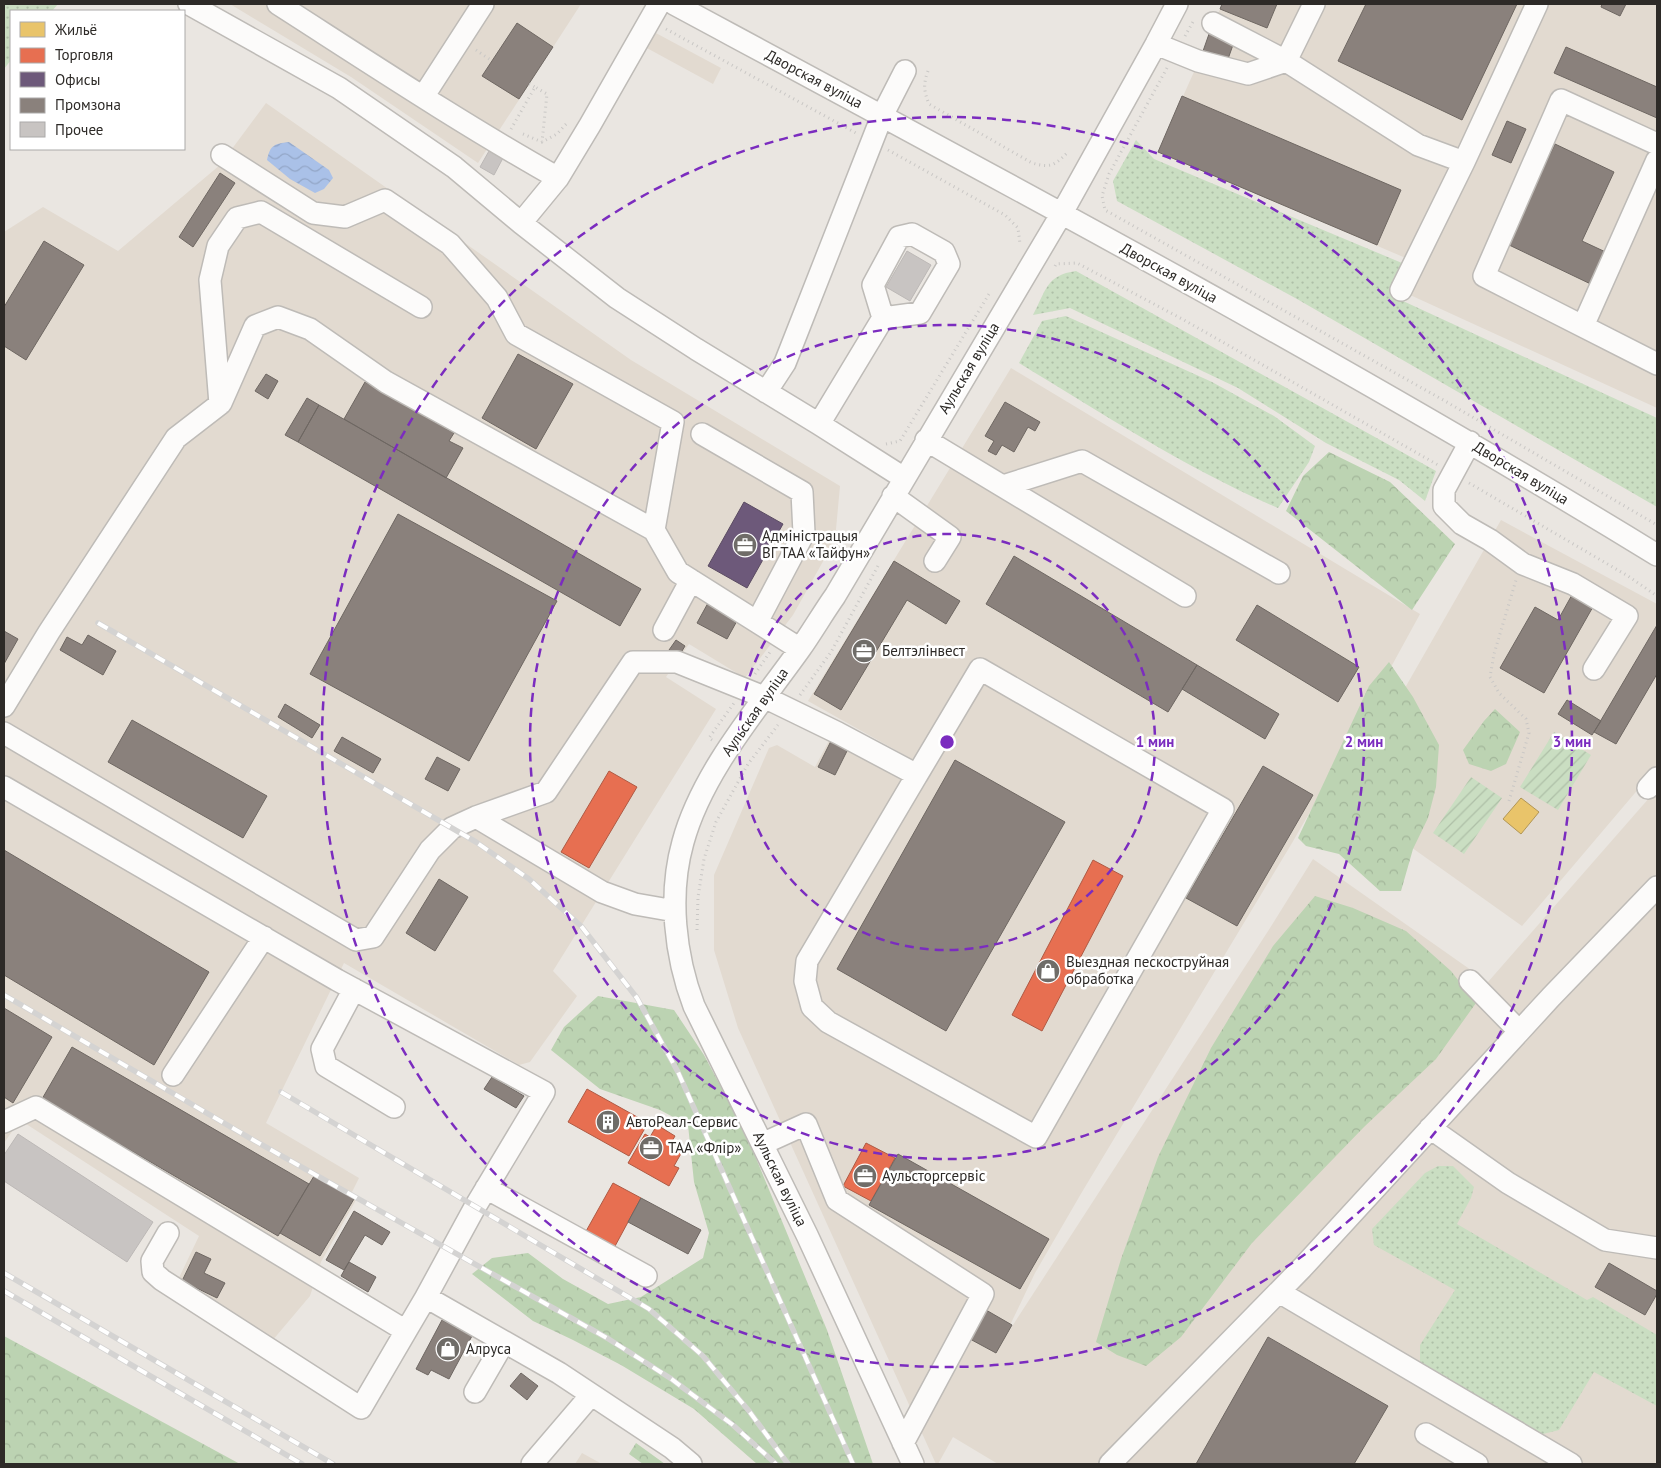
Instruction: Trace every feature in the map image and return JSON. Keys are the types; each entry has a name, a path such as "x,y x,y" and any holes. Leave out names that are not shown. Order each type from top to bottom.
{"street":[{"path":"189,4 339,88 454,168 617,298 819,424 898,487 950,537 935,561"},
{"path":"278,4 423,97 515,154 558,178"},
{"path":"423,97 483,4"},
{"name":"Дворская вуліца","path":"674,4 1062,213 1470,442 1657,556"},
{"name":"Аульская вуліца","path":"913,1464 807,1235 694,1006 686,983 675,910 675,890 683,842 700,799 727,751 800,649 835,596 1062,213 1156,44 1176,4"},
{"path":"1156,44 1198,61 1248,74 1286,61 1314,4"},
{"path":"1400,290 1464,162 1537,4"},
{"path":"521,223 558,178 654,12"},
{"path":"1204,20 1286,61 1418,145 1464,162"},
{"path":"766,392 785,363 882,116 905,72"},
{"path":"1657,144 1561,100 1484,276 1657,364"},
{"path":"222,155 313,213 345,217 385,200 450,244 497,298 516,334 673,422 654,530"},
{"path":"1583,326 1657,160"},
{"path":"220,404 210,280 218,246 236,218 261,212 421,307"},
{"path":"4,706 49,632 176,438 220,404 254,326 278,317 310,329 386,382 654,530 678,572 800,649"},
{"path":"819,424 883,318"},
{"path":"702,434 802,492 804,533 757,622"},
{"path":"926,440 1185,596"},
{"path":"1470,442 1444,490 1444,506 1462,524 1490,540 1524,564 1573,584 1627,616 1594,669"},
{"path":"1003,486 1082,461 1279,573"},
{"path":"664,630 691,580"},
{"path":"4,733 356,940 373,937 430,850 452,828 476,816 546,792 633,662 677,662 764,697 838,733 917,775"},
{"path":"980,669 1223,809 1036,1137 828,1022 812,1007 805,981 807,961 917,775 980,669"},
{"path":"4,787 354,989 544,1092 450,1250 426,1297 361,1408 162,1280 153,1272 152,1262 168,1233"},
{"path":"476,816 602,892 635,904 675,910"},
{"path":"1110,1464 1279,1292 1657,886"},
{"path":"173,1075 264,937"},
{"path":"1470,981 1520,1031"},
{"path":"354,989 322,1049 326,1066 394,1107"},
{"path":"4,1122 36,1107 406,1331"},
{"path":"762,1144 806,1124 837,1200 983,1294 903,1443"},
{"path":"1430,1128 1508,1183 1605,1240 1657,1248"},
{"path":"486,1188 646,1276"},
{"path":"1279,1292 1571,1464"},
{"path":"426,1297 558,1373 672,1448 691,1464"},
{"path":"475,1392 504,1342"},
{"path":"532,1464 591,1394"},
{"path":"1426,1434 1477,1464"}],"path":[{"path":"654,12 872,141 1005,215 1018,228 1020,243"},
{"path":"1204,20 1176,52 1109,174 1102,196 1105,210 1445,400 1657,525"},
{"path":"928,71 924,80 924,93 929,104 1032,163 1045,167 1057,163 1067,153"},
{"path":"529,84 547,94 542,142"},
{"path":"535,87 510,128 542,142"},
{"path":"542,142 557,134 569,121"},
{"path":"1051,273 1056,264 1076,263 1192,325 1453,473 1628,576 1657,596"},
{"path":"697,933 698,897 704,858 716,822 748,764 790,710 831,652 881,558"},
{"path":"1509,801 1529,733 1526,720 1499,693 1490,678 1502,625 1516,581 1524,564"}],"shaded area":[{"path":"230,4 581,4 478,163 351,77"},
{"path":"1222,4 1657,4 1657,408 1408,294 1422,265 1158,152"},
{"path":"654,32 721,68 713,84 645,47"},
{"path":"266,103 631,360 840,486 835,540 793,615 745,678 689,644 666,677 716,709 553,971 577,996 530,1062 519,1065 344,963 266,1123 359,1178 351,1194 356,1200 321,1262 310,1296 272,1341 177,1282 199,1236 20,1120 4,1143 4,232 43,207 118,251 220,165"},
{"path":"1011,368 1420,614 1292,843 1035,1273 1002,1342 1313,859 1488,982 1657,789 1657,1464 998,1464 953,1437 938,1464 936,1464 738,1028 714,950 714,875 769,748 777,745 815,767 831,737 901,772 908,757 808,701"},
{"path":"1501,520 1657,604 1657,767 1522,926 1342,798"},
{"path":"582,1453 602,1464 575,1464"}],"green space":[{"path":"4,4 58,4 53,10 10,10 10,61 4,69"},
{"path":"1136,140 1154,159 1402,263 1390,295 1657,418 1657,507 1297,299 1117,201 1113,181"},
{"path":"1076,271 1436,471 1425,501 1399,480 1326,443 1238,388 1070,308 1033,315 1044,292 1053,280 1058,276"},
{"path":"1066,316 1212,382 1274,416 1315,446 1309,462 1278,508 1244,493 1178,458 1019,363 1042,321"},
{"path":"1329,452 1390,482 1455,544 1412,610 1286,511 1303,476"},
{"path":"1389,662 1413,697 1439,745 1436,787 1428,818 1413,849 1401,891 1380,891 1339,854 1306,846 1298,838 1369,686"},
{"path":"1495,709 1520,732 1506,764 1491,771 1469,764 1463,750"},
{"path":"1554,732 1591,755 1558,810 1520,787"},
{"path":"1471,777 1502,798 1464,854 1433,833"},
{"path":"1315,896 1353,908 1406,931 1451,971 1476,1003 1436,1059 1364,1127 1252,1243 1181,1337 1146,1366 1117,1355 1096,1342 1121,1259 1158,1157 1211,1048 1273,946"},
{"path":"598,996 674,1010 704,1055 746,1134 827,1330 873,1464 757,1464 694,1409 621,1365 533,1321 472,1274 492,1258 528,1253 563,1279 608,1304 641,1297 703,1258 709,1233 694,1182 688,1125 660,1110 600,1089 551,1050 564,1027"},
{"path":"1438,1166 1453,1166 1474,1187 1471,1198 1457,1224 1587,1300 1593,1297 1657,1335 1657,1406 1594,1372 1559,1430 1539,1435 1420,1362 1420,1345 1455,1290 1374,1245 1372,1229 1425,1173"},
{"path":"4,1336 240,1464 4,1464"},
{"path":"636,1443 665,1464 643,1464 629,1454"}],"water":[{"path":"289,142 329,170 333,178 324,189 315,193 290,179 267,160 271,148"}],"building: Жильё":[{"path":"1521,798 1539,812 1521,834 1503,819"}],"building: Торговля":[{"path":"609,771 637,787 589,868 561,852"},
{"path":"1093,860 1123,876 1042,1031 1012,1015"},
{"name":"АвтоРеал-Сервис","path":"587,1089 648,1123 629,1156 568,1122"},
{"path":"657,1125 675,1136 671,1143 683,1150 674,1166 679,1168 669,1186 628,1163 645,1134 650,1137"},
{"path":"866,1143 895,1158 871,1201 843,1186"},
{"path":"613,1183 641,1198 614,1248 585,1233"}],"building: Офисы":[{"name":"Адміністрацыя ВГ ТАА «Тайфун»","path":"744,502 783,524 747,588 708,566"}],"building: Промзона":[{"path":"1222,4 1277,4 1267,28 1220,9"},
{"path":"1366,4 1517,4 1462,120 1338,61"},
{"path":"1602,4 1626,4 1620,16 1601,7"},
{"path":"517,23 553,47 519,99 482,76"},
{"path":"1209,34 1234,42 1228,59 1211,53 1210,57 1202,54"},
{"path":"1566,47 1657,87 1657,118 1554,73"},
{"path":"1182,96 1401,190 1377,245 1158,152"},
{"path":"1507,121 1526,129 1511,163 1492,155"},
{"path":"1555,144 1614,172 1582,241 1612,255 1597,287 1507,244"},
{"path":"220,173 235,183 193,247 179,237"},
{"path":"44,241 84,265 26,360 4,346 4,307"},
{"path":"518,354 573,384 536,449 482,418"},
{"path":"266,374 278,381 268,399 255,391"},
{"path":"365,382 454,433 449,441 463,448 446,478 344,419"},
{"path":"307,398 319,405 298,442 285,435"},
{"path":"1005,402 1040,422 1035,431 1028,427 1014,452 1002,445 996,455 988,451 994,441 985,436"},
{"path":"319,405 641,589 620,626 298,442"},
{"path":"398,514 557,601 469,761 310,674"},
{"path":"1014,556 1197,665 1168,712 986,604"},
{"path":"894,561 960,601 946,624 907,600 841,710 814,694"},
{"path":"1573,593 1594,605 1544,693 1500,668 1535,607 1558,620"},
{"path":"708,603 738,619 727,639 697,623"},
{"path":"1257,605 1359,667 1338,702 1236,640"},
{"path":"1657,625 1657,674 1616,744 1594,732"},
{"path":"4,631 18,639 4,664"},
{"path":"88,635 116,651 103,675 60,650 67,637 82,645"},
{"path":"676,640 685,646 679,656 669,650"},
{"path":"1197,665 1279,714 1265,739 1182,689"},
{"path":"1567,700 1601,721 1592,735 1558,714"},
{"path":"285,704 320,725 312,738 278,717"},
{"path":"132,720 267,796 243,838 108,762"},
{"path":"342,737 381,759 373,773 334,751"},
{"path":"831,741 848,749 835,775 818,767"},
{"path":"437,757 460,769 448,791 425,779"},
{"path":"955,760 1065,822 946,1031 837,969"},
{"path":"1263,766 1313,795 1237,926 1186,898"},
{"path":"4,850 209,972 154,1065 4,975"},
{"path":"439,879 468,897 435,951 406,933"},
{"path":"4,1008 52,1037 13,1103 4,1097"},
{"path":"72,1047 309,1184 278,1236 42,1099"},
{"path":"492,1077 524,1096 516,1108 484,1089"},
{"path":"898,1154 1049,1239 1020,1289 869,1205"},
{"path":"314,1176 354,1199 320,1256 280,1233"},
{"path":"641,1198 701,1230 688,1254 628,1222"},
{"path":"354,1211 390,1232 382,1245 365,1235 344,1270 326,1260"},
{"path":"196,1252 211,1259 204,1273 225,1283 217,1298 182,1281"},
{"path":"349,1262 376,1277 368,1292 341,1276"},
{"path":"1609,1263 1657,1291 1645,1315 1595,1287"},
{"path":"986,1310 1012,1325 996,1353 970,1339"},
{"path":"442,1320 472,1336 449,1379 431,1370 428,1375 416,1369"},
{"path":"1268,1337 1388,1406 1354,1464 1196,1464"},
{"path":"521,1373 538,1386 527,1400 510,1386"}],"building: Прочее":[{"path":"489,151 503,158 494,175 480,167"},
{"path":"907,251 931,265 910,301 886,287"},
{"path":"18,1134 153,1222 127,1262 4,1181 4,1155"}],"railway":[{"path":"98,623 476,842 529,879 581,926 637,998 678,1072 853,1464"},
{"path":"4,995 255,1141 607,1338 670,1378 733,1425 776,1464"},
{"path":"281,1092 649,1309 703,1356 749,1411 788,1464"},
{"path":"4,1273 333,1464"},
{"path":"4,1291 302,1464"}],"place":[{"name":"Адміністрацыя ВГ ТАА «Тайфун»","path":"745,545"},
{"name":"Белтэлінвест","path":"864,651"},
{"name":"Выездная пескоструйная обработка","path":"1048,971"},
{"name":"АвтоРеал-Сервис","path":"608,1122"},
{"name":"ТАА «Флір»","path":"651,1148"},
{"name":"Аульсторгсервіс","path":"865,1176"},
{"name":"Алруса","path":"448,1349"}]}
